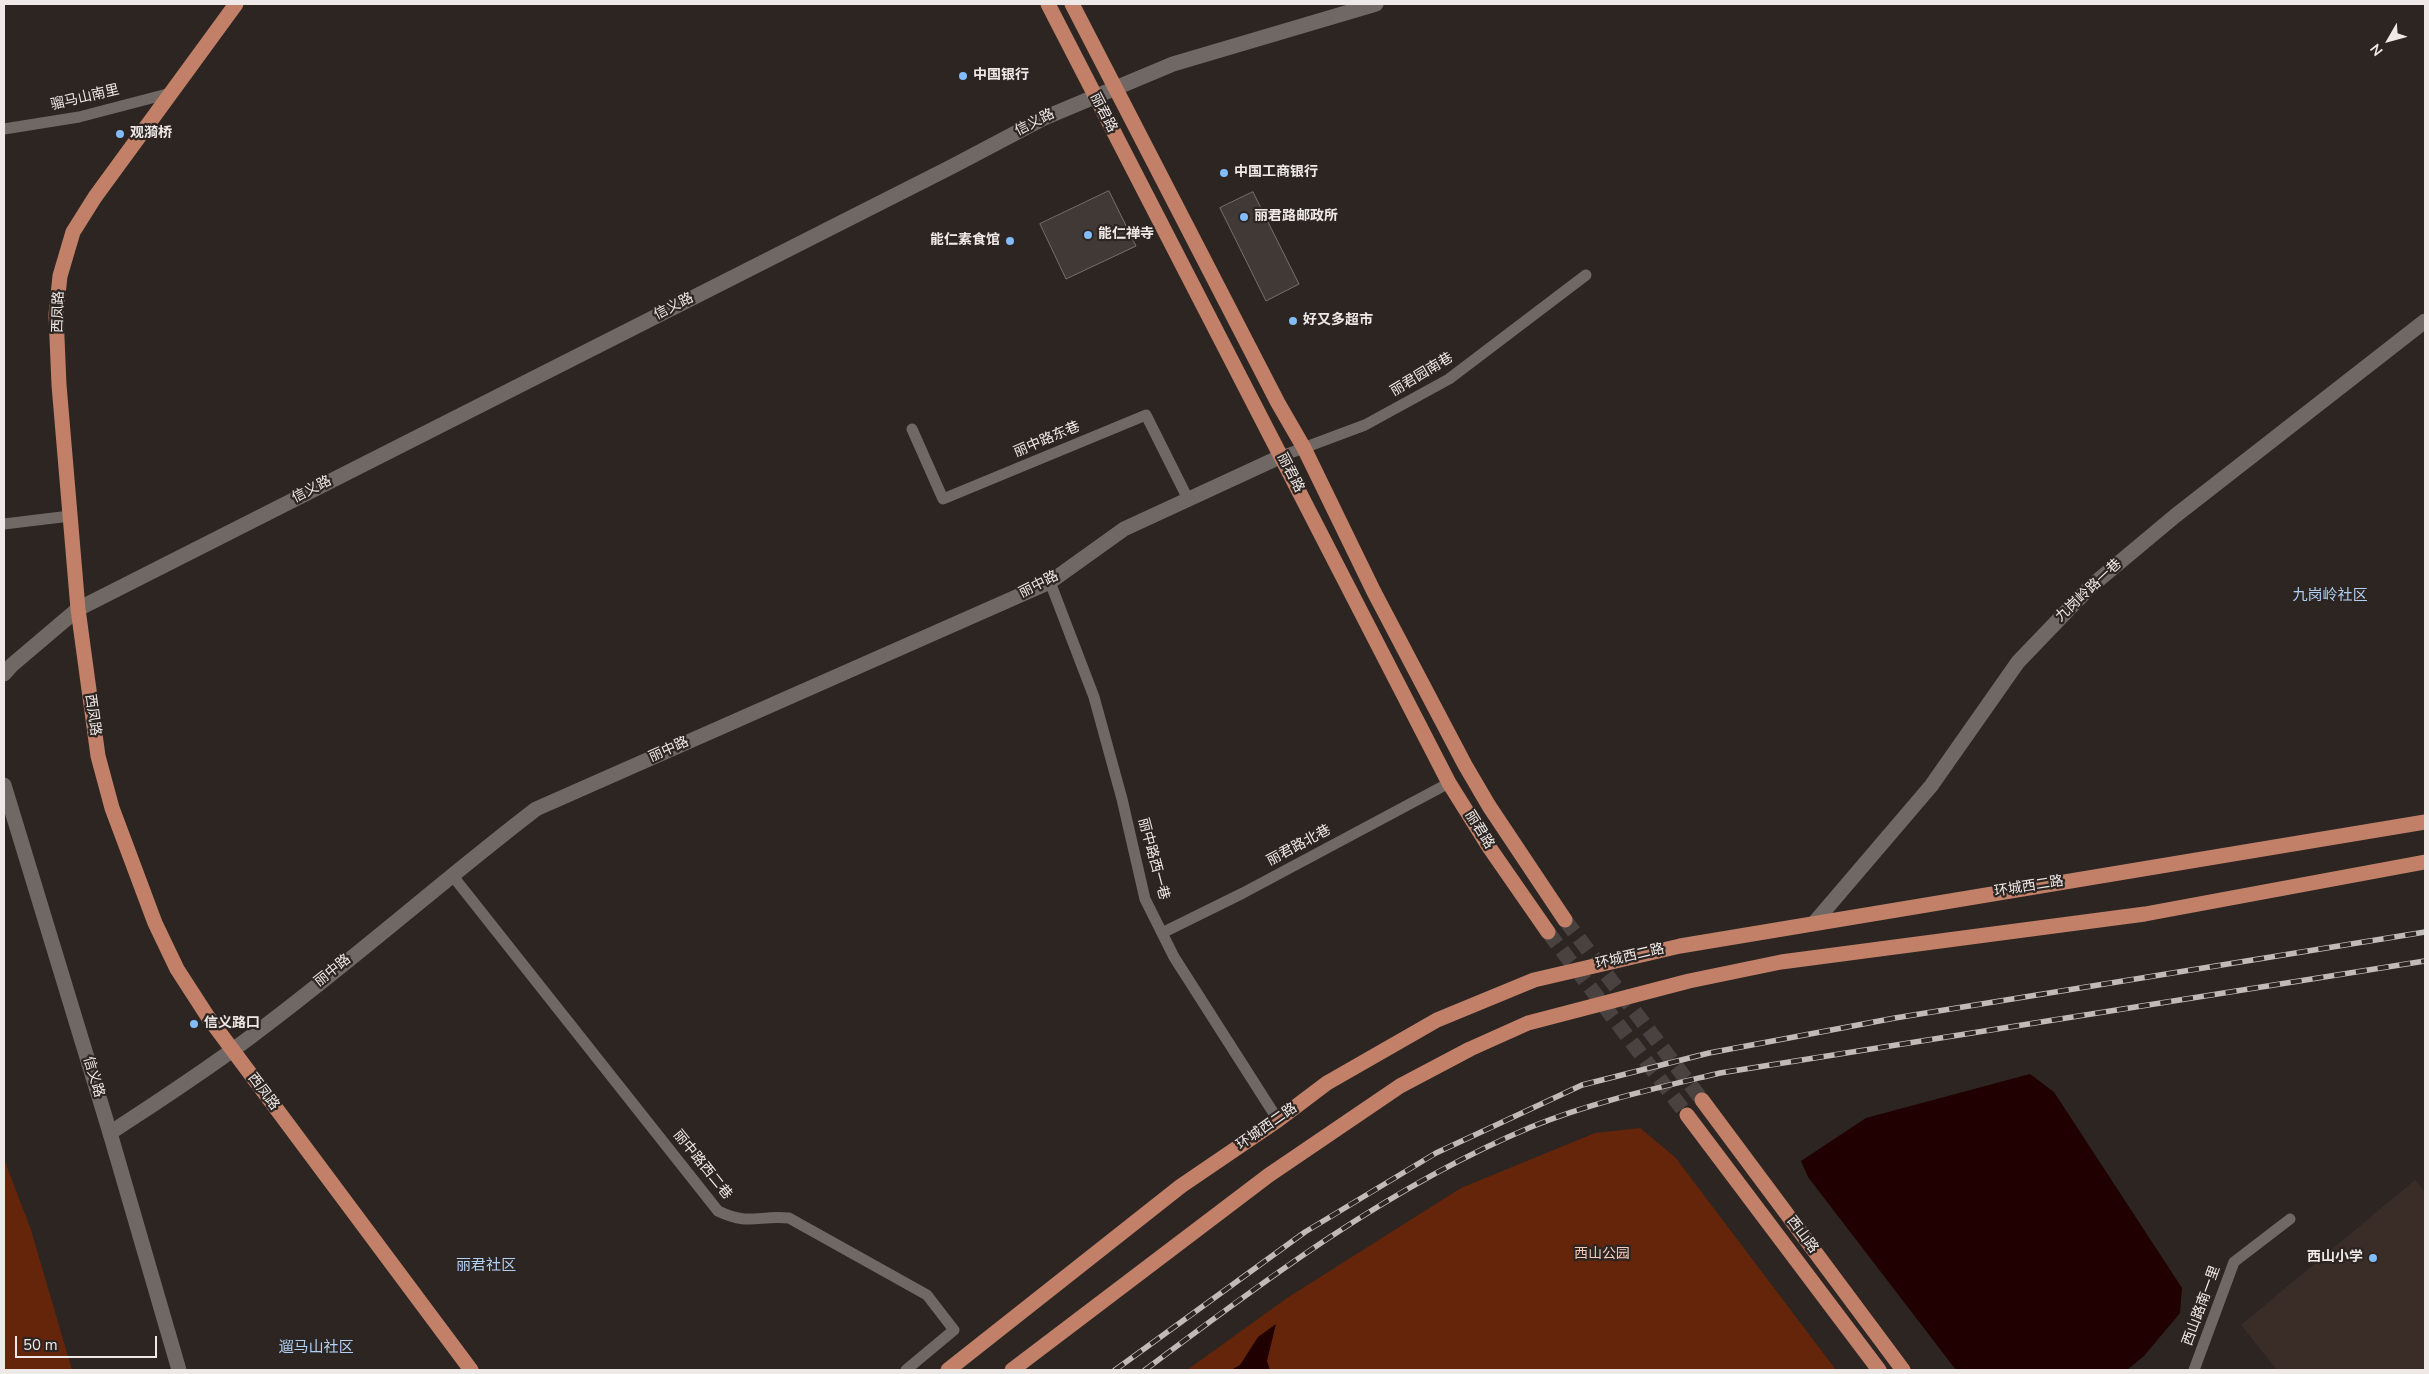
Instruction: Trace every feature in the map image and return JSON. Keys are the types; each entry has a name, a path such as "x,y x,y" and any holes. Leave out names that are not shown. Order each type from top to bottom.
{"main road":[{"name":"西凤路","path":"236,4 95,197 74,232 60,276 57,323 70,516 78,609 98,756 130,859 155,922 177,969 232,1051 471,1370"},
{"name":"丽君路","path":"1048,4 1282,456 1448,783 1489,847 1548,932"},
{"name":"丽君路","path":"1072,4 1278,403 1304,448 1374,592 1465,765 1489,806 1565,920"},
{"name":"环城西二路","path":"948,1370 1181,1186 1278,1120 1327,1083 1436,1020 1534,980 1680,946 2425,822"},
{"path":"1012,1370 1269,1176 1400,1086 1470,1049 1528,1023 1689,981 1781,962 2145,914 2425,862"},
{"name":"西山路","path":"1702,1100 1903,1370"},
{"name":"西山路","path":"1687,1114 1879,1370"}],"street":[{"name":"信义路","path":"4,674 78,609 936,175 1044,118 1173,64 1376,4"},
{"name":"九岗岭路一巷","path":"1814,923 1930,786 2018,662 2090,587 2175,516 2425,321"},
{"name":"丽中路","path":"110,1133 232,1051 452,874 536,810 1050,582 1124,529 1282,456"},
{"name":"信义路","path":"4,785 110,1133 179,1370"}],"lane":[{"name":"骝马山南里","path":"4,129 79,117 171,92"},
{"name":"丽君园南巷","path":"1282,456 1365,425 1449,379 1586,274"},
{"name":"丽中路东巷","path":"912,429 943,499 1146,415 1188,499"},
{"path":"4,524 70,516"},
{"name":"丽中路西一巷","path":"1050,582 1094,696 1122,799 1145,899 1174,957 1278,1120"},
{"name":"丽君路北巷","path":"1162,932 1243,894 1448,783"},
{"name":"丽中路西二巷","path":"452,874 718,1211 735,1219 751,1221 769,1216 789,1218 927,1295 954,1330 906,1370"},
{"name":"西山路南一里","path":"2194,1370 2234,1262 2290,1219"}],"shaded area":[{"path":"2030,1074 2054,1092 2182,1288 2180,1313 2144,1356 2127,1370 1956,1370 1808,1177 1801,1161 1866,1118"},
{"name":"西山小学","path":"2415,1180 2425,1192 2425,1370 2277,1370 2241,1325"},
{"path":"1276,1324 1267,1361 1270,1370 1231,1370 1240,1365 1258,1337"}],"green space":[{"name":"西山公园","path":"1640,1128 1675,1157 1836,1370 1187,1370 1287,1298 1461,1188 1595,1133"},
{"path":"4,1159 31,1230 72,1370 4,1370"}],"building":[{"name":"能仁禅寺","path":"1109,191 1136,246 1066,279 1040,224"},
{"path":"1253,192 1299,284 1266,301 1220,208"}],"tunnel":[{"path":"1565,920 1702,1100"},
{"path":"1548,932 1687,1115"}],"railway":[{"path":"1115,1370 1305,1232 1436,1153 1582,1085 1709,1053 1895,1018 2425,932"},
{"path":"1145,1370 1283,1269 1379,1206 1479,1151 1531,1127 1577,1110 1625,1096 1720,1073 2425,961"}],"place":[{"name":"中国银行","path":"963,76"},
{"name":"观漪桥","path":"120,134"},
{"name":"中国工商银行","path":"1224,173"},
{"name":"丽君路邮政所","path":"1244,217"},
{"name":"能仁禅寺","path":"1088,235"},
{"name":"能仁素食馆","path":"1010,241"},
{"name":"好又多超市","path":"1293,321"},
{"name":"信义路口","path":"194,1024"},
{"name":"西山小学","path":"2373,1258"}],"district":[{"name":"九岗岭社区","path":"2330,596"},
{"name":"丽君社区","path":"486,1266"},
{"name":"遛马山社区","path":"316,1348"}]}
